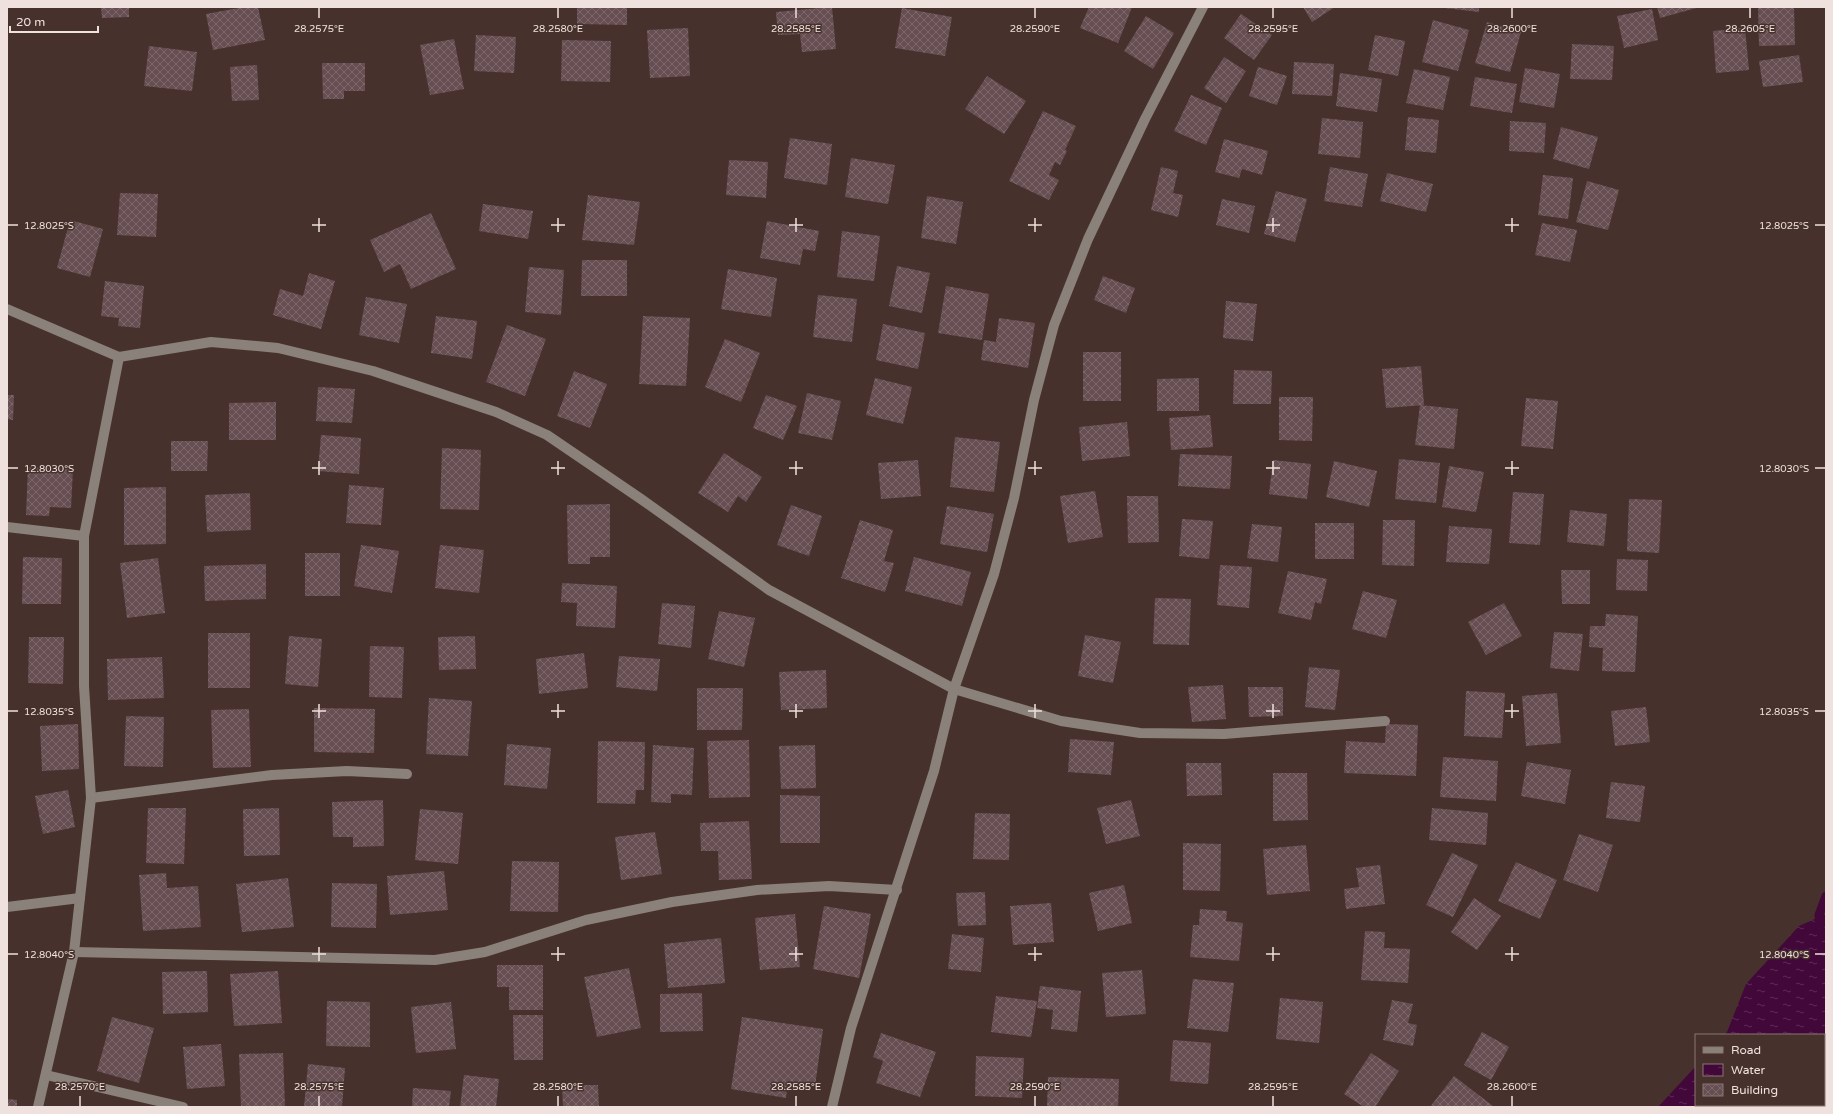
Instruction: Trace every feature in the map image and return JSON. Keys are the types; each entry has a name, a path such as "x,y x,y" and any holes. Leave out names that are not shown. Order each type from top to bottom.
{"street":[{"path":"832,1107 851,1028 897,890 934,771 954,689 994,574 1014,498 1034,400 1054,325 1088,239 1145,119 1203,7"},
{"path":"7,310 119,357 211,342 278,348 373,371 496,412 546,435 647,503 769,590 954,689 1061,722 1140,733 1224,734 1385,721"},
{"path":"38,1107 74,952 91,798 84,686 84,536 119,357"},
{"path":"7,527 84,536"},
{"path":"91,798 272,775 347,771 407,774"},
{"path":"74,952 435,960 486,952 586,920 672,902 757,890 815,887 897,890"},
{"path":"7,906 80,898"},
{"path":"46,1075 183,1107"}],"water":[{"path":"1826,914 1826,1107 1658,1107 1695,1067 1695,1106 1825,1106 1825,1034 1725,1034 1746,984 1799,926"}],"building":[{"path":"101,7 129,7 129,17 102,18"},
{"path":"244,7 258,7 265,40 213,50 206,14"},
{"path":"577,7 627,7 627,25 577,24"},
{"path":"832,7 836,49 802,52 800,34 778,35 776,12"},
{"path":"1089,7 1132,7 1118,43 1080,28"},
{"path":"1303,7 1335,7 1312,22"},
{"path":"1436,7 1479,7 1479,12"},
{"path":"1657,7 1700,7 1660,18"},
{"path":"1758,7 1794,7 1795,45 1759,46"},
{"path":"902,8 952,17 945,56 895,48"},
{"path":"1652,9 1658,40 1624,48 1617,16"},
{"path":"1241,14 1272,35 1254,60 1224,38"},
{"path":"1146,16 1174,33 1153,69 1124,51"},
{"path":"1433,20 1469,30 1458,71 1422,62"},
{"path":"1487,22 1521,32 1510,72 1475,63"},
{"path":"688,28 690,76 650,78 647,30"},
{"path":"1745,28 1749,70 1716,73 1713,31"},
{"path":"476,35 516,37 514,73 474,71"},
{"path":"1375,35 1405,41 1398,76 1368,70"},
{"path":"454,39 464,89 430,95 420,45"},
{"path":"562,40 611,41 610,82 561,81"},
{"path":"1572,44 1614,46 1612,80 1570,79"},
{"path":"149,46 197,52 192,91 144,86"},
{"path":"1799,55 1803,82 1763,87 1759,61"},
{"path":"1224,57 1246,71 1226,103 1204,88"},
{"path":"1294,62 1334,64 1332,96 1292,94"},
{"path":"322,63 365,63 365,91 344,91 344,99 323,99"},
{"path":"257,65 259,100 232,101 230,67"},
{"path":"1258,67 1287,76 1277,105 1249,96"},
{"path":"1525,68 1560,74 1554,108 1519,102"},
{"path":"1414,69 1450,77 1443,110 1406,103"},
{"path":"1340,73 1382,79 1377,112 1336,106"},
{"path":"987,76 1026,101 1004,134 965,109"},
{"path":"1475,77 1517,84 1512,113 1470,106"},
{"path":"1191,95 1222,108 1206,145 1174,131"},
{"path":"1043,111 1076,126 1060,165 1055,162 1049,175 1059,180 1049,200 1009,181"},
{"path":"1408,117 1439,120 1436,153 1405,150"},
{"path":"1322,118 1363,122 1360,158 1318,154"},
{"path":"1510,121 1546,123 1544,153 1509,151"},
{"path":"1561,127 1598,137 1589,169 1553,159"},
{"path":"790,138 832,144 827,185 784,178"},
{"path":"1224,139 1268,151 1262,175 1242,169 1239,178 1215,172"},
{"path":"851,158 895,165 888,204 845,197"},
{"path":"729,160 768,162 766,198 726,195"},
{"path":"1161,167 1178,171 1173,193 1183,195 1178,217 1151,210"},
{"path":"1330,167 1368,174 1362,207 1324,201"},
{"path":"1387,173 1433,184 1426,212 1380,201"},
{"path":"1543,175 1573,178 1568,219 1538,215"},
{"path":"1587,181 1619,190 1608,230 1576,222"},
{"path":"1276,191 1307,199 1295,242 1264,234"},
{"path":"120,193 158,194 156,237 117,235"},
{"path":"588,195 640,202 634,245 582,240"},
{"path":"927,196 963,202 956,244 921,238"},
{"path":"1222,199 1255,206 1249,233 1216,225"},
{"path":"483,204 533,211 528,239 479,231"},
{"path":"431,213 456,269 411,289 400,264 384,272 370,240"},
{"path":"70,220 103,229 90,277 57,268"},
{"path":"767,221 819,231 815,251 803,249 800,265 760,258"},
{"path":"1542,223 1577,230 1570,262 1535,255"},
{"path":"842,231 880,236 874,281 837,277"},
{"path":"582,260 627,260 627,296 581,296"},
{"path":"897,266 930,273 922,313 889,306"},
{"path":"529,267 564,270 561,315 525,312"},
{"path":"728,269 777,278 771,317 721,309"},
{"path":"309,273 335,281 321,329 273,315 280,289 303,296"},
{"path":"1103,276 1135,288 1126,313 1094,300"},
{"path":"105,281 144,286 140,328 118,326 119,318 101,316"},
{"path":"946,286 989,294 982,340 938,333"},
{"path":"818,295 857,299 852,342 813,337"},
{"path":"366,297 407,304 399,343 359,335"},
{"path":"1226,301 1257,304 1253,341 1223,338"},
{"path":"436,316 477,321 472,359 431,353"},
{"path":"643,316 690,318 686,386 639,384"},
{"path":"999,318 1035,323 1028,368 981,360 984,340 996,342"},
{"path":"883,324 925,333 918,369 876,360"},
{"path":"507,325 546,339 525,396 486,382"},
{"path":"725,339 760,353 741,402 705,387"},
{"path":"1083,352 1121,352 1121,401 1083,401"},
{"path":"1421,366 1424,405 1386,408 1382,369"},
{"path":"1234,370 1272,371 1271,404 1233,404"},
{"path":"574,371 607,384 590,428 557,416"},
{"path":"875,378 912,387 903,424 866,415"},
{"path":"1199,378 1199,411 1157,411 1157,379"},
{"path":"318,387 355,389 352,423 316,421"},
{"path":"807,393 841,401 832,440 798,433"},
{"path":"7,395 14,395 13,420 7,419"},
{"path":"766,395 797,406 783,440 753,428"},
{"path":"1279,397 1313,397 1312,441 1279,440"},
{"path":"1526,398 1558,401 1553,449 1521,446"},
{"path":"276,402 276,440 229,440 229,403"},
{"path":"1420,405 1458,409 1454,449 1415,445"},
{"path":"1210,415 1213,447 1171,450 1169,418"},
{"path":"1127,422 1130,456 1082,461 1079,427"},
{"path":"321,435 361,438 359,474 318,471"},
{"path":"955,437 1000,442 994,492 950,487"},
{"path":"171,441 208,441 207,471 171,471"},
{"path":"442,448 481,450 479,510 440,509"},
{"path":"724,453 762,477 746,502 738,496 728,512 698,493"},
{"path":"1180,454 1232,456 1230,489 1178,486"},
{"path":"1399,459 1440,463 1436,503 1395,499"},
{"path":"918,460 921,496 881,499 878,463"},
{"path":"1273,460 1311,464 1307,499 1269,494"},
{"path":"1334,461 1377,471 1369,507 1326,497"},
{"path":"1449,466 1484,472 1476,512 1442,507"},
{"path":"28,467 73,469 71,508 50,507 49,516 26,515"},
{"path":"349,485 384,488 381,525 346,523"},
{"path":"166,487 166,544 124,545 124,488"},
{"path":"1095,491 1103,537 1068,543 1060,496"},
{"path":"1513,492 1544,494 1540,545 1509,543"},
{"path":"250,493 251,530 207,532 205,495"},
{"path":"1127,496 1158,496 1159,542 1128,543"},
{"path":"1629,499 1662,500 1659,553 1627,551"},
{"path":"610,504 610,557 590,557 590,564 568,564 567,505"},
{"path":"791,505 822,516 809,556 777,545"},
{"path":"947,506 994,514 987,552 940,544"},
{"path":"1570,510 1607,514 1604,546 1567,542"},
{"path":"1182,519 1213,521 1209,559 1179,556"},
{"path":"860,520 893,530 884,561 894,563 885,592 841,578"},
{"path":"1383,520 1415,520 1414,566 1382,565"},
{"path":"1315,523 1354,523 1354,559 1315,559"},
{"path":"1252,524 1282,527 1278,562 1247,558"},
{"path":"1449,526 1492,529 1489,564 1446,562"},
{"path":"361,545 399,551 392,593 354,586"},
{"path":"440,545 484,550 479,593 435,588"},
{"path":"305,553 340,553 340,596 305,596"},
{"path":"23,557 62,558 61,604 22,604"},
{"path":"914,557 971,572 962,606 905,591"},
{"path":"158,558 165,613 127,618 120,563"},
{"path":"1617,559 1648,560 1647,591 1616,590"},
{"path":"266,564 266,599 205,601 204,566"},
{"path":"1220,565 1252,567 1249,608 1217,605"},
{"path":"1561,570 1590,570 1590,604 1562,604"},
{"path":"1288,571 1327,579 1321,604 1315,602 1311,620 1278,613"},
{"path":"562,583 617,586 615,628 576,626 577,603 561,602"},
{"path":"1363,591 1397,600 1386,638 1352,629"},
{"path":"1155,598 1191,599 1189,645 1153,644"},
{"path":"662,603 695,606 691,648 658,644"},
{"path":"1504,603 1522,636 1486,655 1468,622"},
{"path":"719,611 755,618 744,667 708,659"},
{"path":"1606,614 1638,616 1635,672 1602,671 1603,648 1589,647 1590,626 1605,626"},
{"path":"1554,632 1583,634 1579,671 1550,668"},
{"path":"208,633 250,633 250,688 208,688"},
{"path":"1085,635 1121,642 1113,683 1078,676"},
{"path":"289,636 322,639 318,687 285,684"},
{"path":"475,636 476,669 439,670 438,637"},
{"path":"29,637 64,637 63,684 28,683"},
{"path":"370,646 404,647 402,698 369,697"},
{"path":"584,653 588,688 539,694 536,659"},
{"path":"619,656 660,659 657,691 616,687"},
{"path":"162,657 164,698 108,700 107,659"},
{"path":"1309,667 1340,670 1335,710 1305,707"},
{"path":"826,670 827,708 781,710 779,672"},
{"path":"1223,685 1226,719 1192,722 1188,687"},
{"path":"1248,687 1283,687 1283,716 1249,717"},
{"path":"697,688 743,688 742,730 697,730"},
{"path":"1466,691 1505,693 1502,738 1464,736"},
{"path":"1557,693 1561,743 1526,746 1522,696"},
{"path":"429,698 472,701 468,756 426,754"},
{"path":"1646,707 1650,742 1615,746 1611,711"},
{"path":"314,708 375,709 374,753 314,752"},
{"path":"249,709 251,767 213,768 211,710"},
{"path":"126,716 164,717 163,767 124,766"},
{"path":"78,724 79,769 42,771 40,726"},
{"path":"1386,724 1418,725 1416,776 1344,773 1346,741 1385,743"},
{"path":"1070,739 1114,742 1111,775 1068,772"},
{"path":"749,740 750,797 709,798 707,741"},
{"path":"598,741 645,742 644,790 636,790 635,804 597,803"},
{"path":"507,744 551,748 547,789 504,785"},
{"path":"653,745 694,748 692,795 671,794 671,803 651,802"},
{"path":"815,745 816,788 781,789 779,746"},
{"path":"1443,757 1498,761 1496,801 1440,797"},
{"path":"1527,762 1571,770 1565,804 1521,796"},
{"path":"1186,763 1221,763 1222,795 1187,796"},
{"path":"1273,773 1307,773 1308,820 1273,821"},
{"path":"1611,782 1645,786 1640,822 1606,818"},
{"path":"68,790 75,827 43,834 35,796"},
{"path":"780,795 820,796 820,843 780,843"},
{"path":"383,800 384,846 353,847 353,837 333,837 332,802"},
{"path":"1131,800 1140,836 1106,844 1097,808"},
{"path":"148,808 186,808 184,864 146,863"},
{"path":"279,808 280,855 244,856 243,809"},
{"path":"1432,808 1488,813 1486,845 1429,840"},
{"path":"420,809 463,813 458,864 415,860"},
{"path":"975,813 1010,814 1009,860 973,859"},
{"path":"749,821 752,879 719,880 718,851 701,851 700,823"},
{"path":"655,832 662,874 621,880 615,837"},
{"path":"1579,834 1613,845 1598,892 1563,880"},
{"path":"1183,843 1221,844 1220,891 1183,890"},
{"path":"1306,845 1310,891 1267,895 1263,849"},
{"path":"1452,853 1478,865 1453,917 1426,905"},
{"path":"512,861 559,862 558,912 510,911"},
{"path":"1516,862 1557,880 1540,919 1498,901"},
{"path":"1380,865 1385,904 1346,909 1344,889 1359,887 1356,868"},
{"path":"444,871 448,910 390,915 387,876"},
{"path":"166,873 167,888 198,886 201,927 143,931 139,875"},
{"path":"288,878 294,927 242,932 236,884"},
{"path":"332,883 377,884 376,928 331,927"},
{"path":"1124,885 1132,923 1098,931 1089,893"},
{"path":"985,892 986,925 958,926 956,893"},
{"path":"1474,898 1501,916 1477,950 1451,932"},
{"path":"1051,903 1054,942 1013,945 1010,906"},
{"path":"824,906 871,914 859,978 813,969"},
{"path":"1200,909 1227,911 1226,921 1243,923 1239,961 1190,957 1193,925 1199,925"},
{"path":"795,914 800,967 760,970 755,918"},
{"path":"1365,931 1385,932 1384,948 1410,949 1408,983 1361,980"},
{"path":"952,934 984,938 981,972 948,969"},
{"path":"721,938 725,983 668,988 664,944"},
{"path":"497,965 543,965 543,1010 509,1010 509,987 497,987"},
{"path":"629,968 641,1028 597,1037 584,977"},
{"path":"1142,970 1146,1014 1106,1017 1102,973"},
{"path":"207,971 208,1012 163,1014 162,972"},
{"path":"278,971 282,1023 234,1026 230,974"},
{"path":"1193,979 1234,983 1228,1032 1187,1028"},
{"path":"1040,986 1081,991 1077,1032 1051,1029 1053,1010 1037,1008"},
{"path":"702,993 703,1031 660,1032 660,994"},
{"path":"996,996 1037,1001 1031,1037 991,1032"},
{"path":"1280,998 1323,1002 1319,1043 1276,1039"},
{"path":"1392,1000 1413,1004 1408,1023 1417,1025 1413,1046 1383,1040"},
{"path":"327,1001 370,1002 370,1047 326,1046"},
{"path":"451,1002 456,1049 416,1053 411,1007"},
{"path":"513,1015 543,1015 543,1060 514,1060"},
{"path":"112,1017 154,1028 139,1083 97,1071"},
{"path":"742,1017 823,1029 815,1086 788,1081 786,1098 731,1089"},
{"path":"1482,1032 1509,1047 1491,1080 1464,1065"},
{"path":"881,1033 936,1052 920,1097 876,1083 883,1061 873,1057"},
{"path":"1173,1040 1211,1043 1208,1084 1170,1081"},
{"path":"221,1044 225,1086 187,1089 183,1047"},
{"path":"283,1053 285,1107 241,1107 239,1054"},
{"path":"1371,1053 1399,1071 1375,1107 1364,1107 1344,1094"},
{"path":"976,1056 1024,1058 1022,1098 975,1096"},
{"path":"308,1064 345,1068 342,1107 304,1107"},
{"path":"464,1075 499,1079 496,1107 460,1107"},
{"path":"1454,1076 1493,1106 1430,1107"},
{"path":"1048,1077 1119,1079 1118,1107 1047,1107"},
{"path":"562,1085 598,1085 599,1107 563,1107"},
{"path":"413,1088 451,1091 449,1107 412,1107"},
{"path":"7,1099 17,1100 17,1107 7,1107"}],"waterway":[{"path":"1820,927 1819,915 1826,896"}]}
